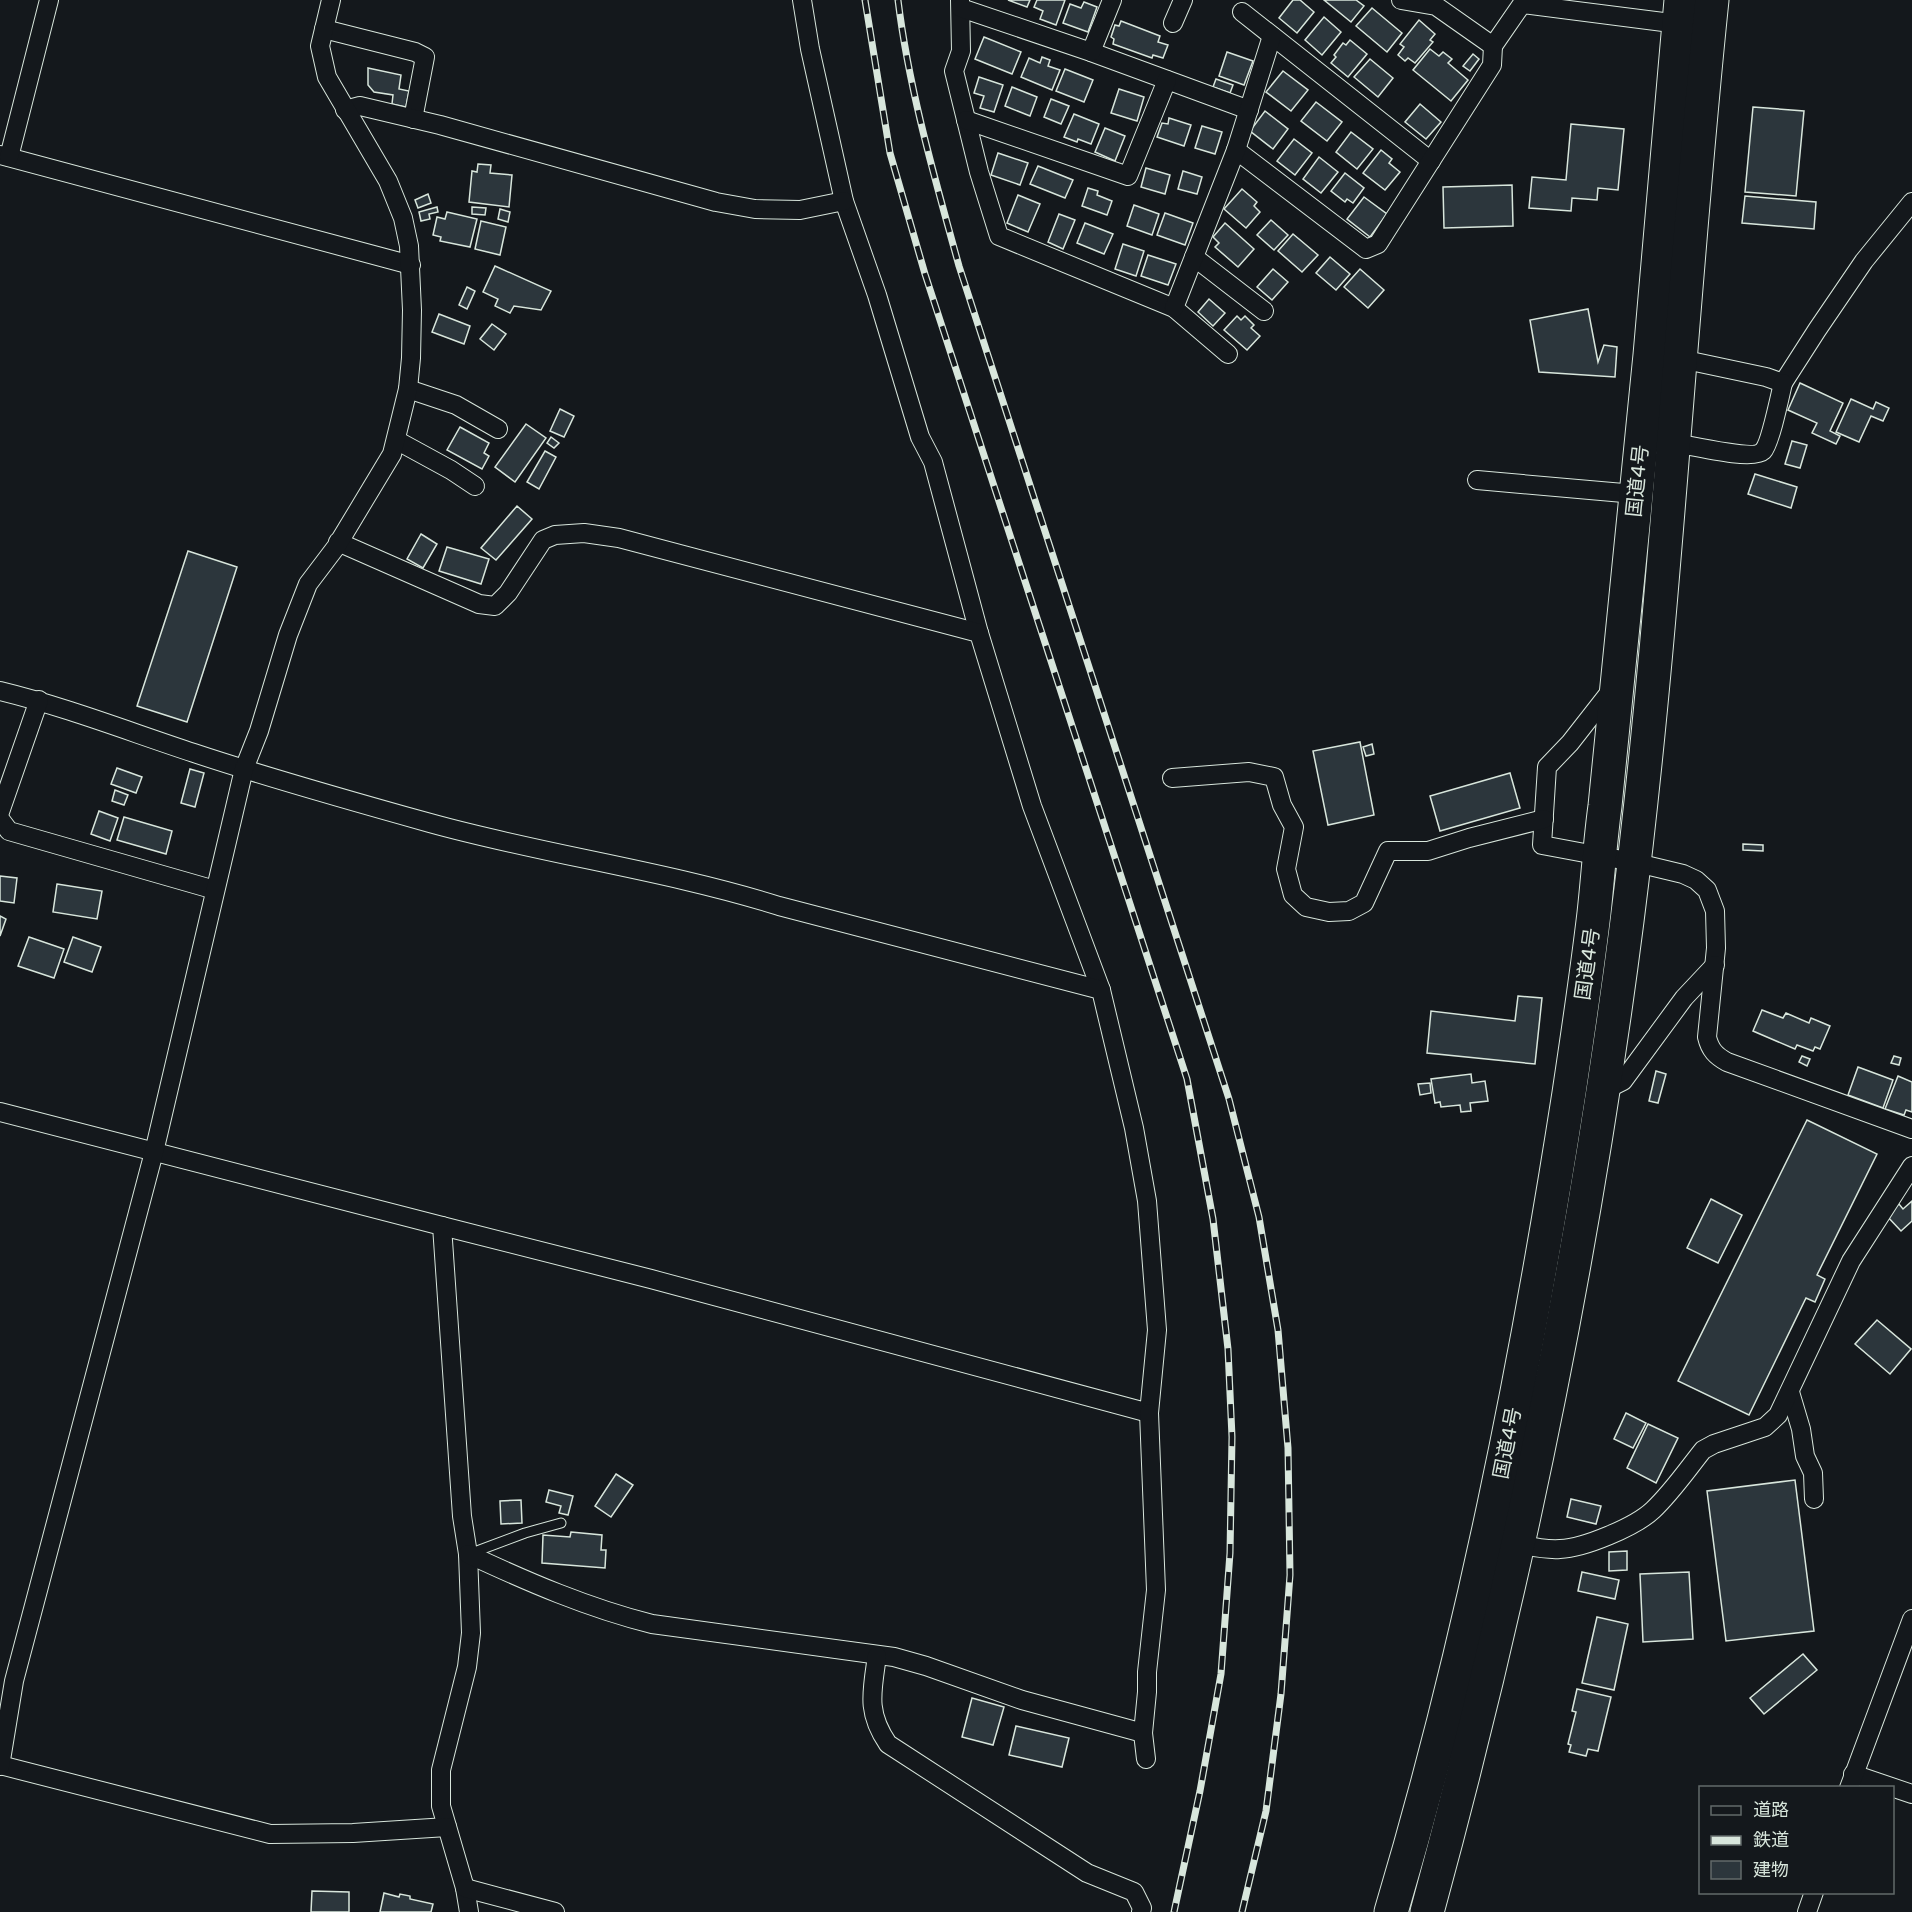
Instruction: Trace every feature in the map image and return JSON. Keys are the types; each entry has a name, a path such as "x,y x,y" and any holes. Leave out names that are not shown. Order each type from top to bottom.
{"highway":[{"name":"国道4号","path":"1427,1912 1519,1544 1573,1275 1603,1091 1628,917 1653,681 1712,0"},
{"name":"国道4号","path":"1391,1912 1457,1668 1488,1537 1530,1322 1569,1091 1594,912 1598,855 1618,683 1680,12"}],"street":[{"path":"49,0 5,156 411,265"},
{"path":"331,0 320,46 327,77 388,181 403,218 411,265 411,358 408,389 396,440 381,474 308,584 288,635 259,731 244,770 154,1152 7,1681 0,1765 270,1834 353,1833 447,1827"},
{"path":"802,0 810,49 844,201 877,295 920,437 933,462 979,633 1032,806 1101,990 1134,1128 1147,1201 1157,1330 1149,1413 1156,1590 1143,1733 1146,1759"},
{"path":"1091,52 1112,0"},
{"path":"1173,23 1183,0"},
{"path":"1401,0 1436,6 1493,46"},
{"path":"1228,354 1173,308 999,236 979,172 954,71 961,51 960,4 1249,110"},
{"path":"1236,150 1366,249 1378,244 1431,161 1492,65 1493,46 1522,4 1680,12"},
{"path":"1242,12 1431,161"},
{"path":"324,29 415,52 425,57 413,118"},
{"path":"1173,308 1236,150 1272,36"},
{"path":"966,120 1128,176 1167,80"},
{"path":"345,110 360,106 413,118 716,202 755,209 801,210 844,201"},
{"path":"1674,443 1740,454 1757,455 1764,450 1783,383 1864,261 1912,202"},
{"path":"1194,257 1264,311"},
{"path":"1681,360 1744,372 1783,383"},
{"path":"408,389 456,405 498,429"},
{"path":"396,440 475,486"},
{"path":"1477,480 1635,494"},
{"path":"338,542 479,604 495,606 508,593 543,540 555,535 584,533 630,541 979,633"},
{"path":"1618,683 1570,743 1547,767 1542,845 1633,862 1683,874 1696,880 1707,890 1713,903 1716,920 1715,965 1707,1037 1715,1054 1727,1062 1912,1129"},
{"path":"0,691 39,700 244,770 498,841 728,890 778,906 1101,990"},
{"path":"0,812 39,700"},
{"path":"1172,778 1249,772 1274,777 1282,805 1294,827 1286,868 1293,895 1306,907 1329,912 1349,911 1364,903 1388,851 1428,851 1544,819"},
{"path":"0,819 9,831 215,890"},
{"path":"1603,1091 1623,1081 1684,998 1715,965"},
{"path":"0,1112 651,1279 1149,1413"},
{"path":"1519,1544 1562,1549 1596,1540 1636,1524 1653,1510 1703,1449 1765,1427 1778,1415 1851,1261 1912,1166"},
{"path":"442,1226 462,1516 468,1554 471,1633 470,1653 441,1770 441,1806 465,1888 469,1912"},
{"path":"1790,1392 1801,1429 1805,1456 1814,1473 1814,1499"},
{"path":"468,1554 526,1581 631,1619 652,1624 894,1657 1022,1700 1143,1733"},
{"path":"1874,1786 1851,1781 1912,1618"},
{"path":"877,1656 872,1709 880,1732 888,1744 1087,1873 1134,1892 1142,1908 1141,1912"},
{"path":"1894,1790 1912,1794"},
{"path":"465,1888 555,1912"},
{"path":"1807,1912 1814,1894"}],"lane":[{"path":"468,1554 525,1533 561,1523"}],"building":[{"path":"1008,0 1030,0 1027,7"},
{"path":"1037,0 1065,0 1056,25 1040,19 1043,11 1034,7"},
{"path":"1293,0 1300,0 1314,12 1297,33 1279,18"},
{"path":"1324,0 1356,0 1364,6 1351,22"},
{"path":"1084,2 1097,7 1088,32 1063,23 1070,4 1081,8"},
{"path":"1372,8 1402,33 1387,52 1356,26"},
{"path":"1324,17 1341,32 1322,55 1305,40"},
{"path":"1419,20 1435,34 1430,40 1433,42 1415,63 1408,58 1405,61 1398,55 1404,47 1400,44"},
{"path":"1121,21 1160,36 1158,42 1168,45 1163,58 1153,55 1152,58 1113,44 1114,39 1111,37 1115,25 1119,26"},
{"path":"984,37 1021,52 1012,74 975,59"},
{"path":"1350,40 1367,54 1348,77 1331,63 1343,43 1346,45"},
{"path":"1430,49 1439,56 1443,52 1452,59 1448,63 1468,80 1451,101 1413,70"},
{"path":"1227,52 1253,61 1244,85 1219,76"},
{"path":"1473,54 1479,59 1470,71 1463,66"},
{"path":"1042,57 1050,60 1048,66 1060,70 1052,90 1021,77 1029,58 1040,63"},
{"path":"1370,59 1393,78 1378,97 1354,77"},
{"path":"368,68 401,75 399,89 409,91 406,107 392,104 393,95 374,92 368,85"},
{"path":"1065,69 1093,80 1084,102 1056,91"},
{"path":"1283,71 1308,90 1291,111 1266,92"},
{"path":"979,77 1003,85 994,112 980,108 984,96 974,93"},
{"path":"1216,79 1233,85 1230,93 1213,87"},
{"path":"1012,87 1037,97 1030,116 1005,106"},
{"path":"1119,89 1144,97 1137,121 1111,113"},
{"path":"1051,99 1069,106 1061,124 1044,117"},
{"path":"1316,102 1342,122 1327,141 1301,121"},
{"path":"1420,104 1441,122 1426,139 1405,122"},
{"path":"1753,107 1804,111 1796,196 1745,192"},
{"path":"1265,111 1288,129 1273,149 1250,131"},
{"path":"1074,114 1099,124 1091,144 1064,137"},
{"path":"1169,118 1191,125 1184,146 1157,137 1162,123 1168,124"},
{"path":"1571,124 1624,129 1618,190 1598,188 1597,200 1572,198 1571,211 1529,208 1532,177 1566,180"},
{"path":"1202,126 1222,132 1215,154 1195,148"},
{"path":"1105,128 1125,136 1115,161 1095,152"},
{"path":"1351,132 1373,149 1357,169 1336,152"},
{"path":"1294,139 1312,153 1295,175 1277,161"},
{"path":"1381,150 1392,159 1389,163 1400,172 1385,190 1363,173"},
{"path":"998,153 1028,163 1020,185 991,175"},
{"path":"1319,157 1338,172 1321,193 1303,179"},
{"path":"478,164 491,165 490,173 512,175 509,207 469,202 472,171 477,172"},
{"path":"1038,166 1073,180 1065,198 1030,184"},
{"path":"1146,168 1170,175 1165,194 1141,187"},
{"path":"1183,171 1202,177 1197,194 1178,189"},
{"path":"1345,173 1364,188 1353,203 1347,199 1345,202 1331,191"},
{"path":"1512,185 1513,226 1444,228 1443,187"},
{"path":"1088,188 1098,191 1097,195 1112,201 1107,215 1082,206"},
{"path":"1242,189 1257,202 1254,206 1260,212 1246,228 1224,209"},
{"path":"428,194 431,203 418,208 415,200"},
{"path":"1018,195 1040,204 1028,232 1007,223"},
{"path":"1745,196 1816,202 1814,229 1742,223"},
{"path":"1364,197 1387,214 1370,237 1347,219"},
{"path":"1134,205 1159,214 1152,235 1127,226"},
{"path":"437,207 438,212 429,214 430,219 421,221 419,212"},
{"path":"472,207 486,208 485,215 472,214"},
{"path":"500,209 510,212 508,222 498,219"},
{"path":"447,212 477,219 470,247 440,241 441,237 433,235 437,217 445,219"},
{"path":"1165,213 1193,223 1185,245 1157,235"},
{"path":"1059,214 1075,220 1063,249 1048,242"},
{"path":"1271,220 1288,235 1274,250 1257,235"},
{"path":"481,221 506,227 500,255 475,249"},
{"path":"1085,223 1113,234 1104,254 1077,243"},
{"path":"1225,223 1254,249 1238,267 1215,247 1219,243 1213,237"},
{"path":"1293,234 1318,255 1302,272 1278,251"},
{"path":"1123,244 1144,251 1136,276 1115,269"},
{"path":"1148,255 1176,264 1168,285 1141,276"},
{"path":"1330,257 1350,274 1336,290 1316,273"},
{"path":"495,266 551,291 541,310 514,306 510,313 495,306 498,299 483,292"},
{"path":"1273,269 1288,282 1272,300 1257,287"},
{"path":"1360,269 1384,290 1368,308 1344,287"},
{"path":"467,287 475,291 467,309 459,305"},
{"path":"1209,299 1225,313 1213,326 1198,312"},
{"path":"1588,309 1598,362 1604,345 1617,347 1615,377 1539,372 1530,320"},
{"path":"439,314 470,326 464,344 432,332"},
{"path":"1237,316 1241,320 1245,316 1254,325 1251,328 1260,336 1247,350 1224,330"},
{"path":"492,324 506,334 494,350 480,339"},
{"path":"1800,383 1843,403 1830,431 1840,436 1836,444 1812,433 1817,423 1788,410"},
{"path":"1851,399 1873,409 1876,402 1889,408 1883,421 1871,416 1859,442 1836,432"},
{"path":"560,409 574,416 564,437 550,431"},
{"path":"526,424 546,438 515,482 495,467"},
{"path":"460,427 489,443 484,453 489,456 482,469 447,450"},
{"path":"551,437 559,443 554,448 547,443"},
{"path":"1792,441 1807,445 1800,468 1785,464"},
{"path":"545,451 556,457 539,489 527,482"},
{"path":"1755,474 1797,487 1791,508 1748,494"},
{"path":"517,506 532,519 496,560 481,548"},
{"path":"421,534 437,544 423,568 407,559"},
{"path":"447,547 489,559 481,584 439,571"},
{"path":"188,551 237,567 187,722 137,706"},
{"path":"1360,742 1374,815 1328,825 1313,751"},
{"path":"1372,744 1374,754 1366,756 1363,747"},
{"path":"117,768 142,777 136,793 111,784"},
{"path":"190,769 204,773 195,807 181,803"},
{"path":"1510,773 1520,808 1440,831 1430,796"},
{"path":"115,790 128,795 124,805 112,801"},
{"path":"99,811 118,818 110,841 91,834"},
{"path":"124,817 172,831 166,854 117,840"},
{"path":"1743,844 1763,845 1763,851 1743,850"},
{"path":"0,876 17,878 14,903 0,901"},
{"path":"57,884 102,891 97,919 53,912"},
{"path":"0,916 6,919 0,936"},
{"path":"29,937 64,949 54,978 18,966"},
{"path":"73,937 101,947 92,972 64,962"},
{"path":"1518,996 1542,998 1535,1064 1427,1053 1431,1011 1515,1021"},
{"path":"1762,1010 1783,1018 1786,1013 1809,1023 1811,1018 1830,1026 1820,1049 1815,1047 1813,1051 1797,1045 1795,1049 1753,1031"},
{"path":"1802,1056 1810,1059 1807,1066 1799,1062"},
{"path":"1894,1056 1901,1058 1899,1065 1891,1063"},
{"path":"1858,1067 1893,1080 1883,1108 1848,1095"},
{"path":"1656,1071 1666,1074 1658,1103 1649,1101"},
{"path":"1471,1074 1472,1083 1485,1081 1488,1101 1470,1103 1471,1111 1461,1112 1460,1105 1441,1107 1440,1102 1435,1103 1431,1079"},
{"path":"1898,1076 1912,1082 1912,1112 1906,1110 1904,1115 1885,1109"},
{"path":"1430,1083 1431,1093 1420,1095 1418,1084"},
{"path":"1807,1120 1877,1154 1817,1275 1825,1279 1815,1302 1806,1298 1749,1415 1678,1381"},
{"path":"1711,1199 1742,1215 1718,1263 1687,1248"},
{"path":"1912,1201 1912,1221 1901,1231 1886,1215 1899,1204 1903,1209"},
{"path":"1877,1320 1911,1349 1890,1374 1855,1344"},
{"path":"1626,1413 1646,1423 1633,1448 1614,1439"},
{"path":"1648,1424 1678,1438 1656,1483 1627,1468"},
{"path":"616,1474 633,1485 611,1517 595,1506"},
{"path":"1795,1480 1814,1631 1726,1641 1707,1491"},
{"path":"549,1490 573,1496 568,1515 559,1513 561,1506 546,1502"},
{"path":"1571,1499 1601,1506 1596,1524 1567,1517"},
{"path":"521,1500 522,1523 501,1524 500,1501"},
{"path":"571,1532 602,1535 601,1550 606,1550 605,1568 542,1563 543,1535 570,1537"},
{"path":"1627,1551 1627,1570 1609,1571 1609,1552"},
{"path":"1582,1572 1619,1580 1615,1599 1578,1591"},
{"path":"1689,1572 1693,1639 1643,1642 1640,1574"},
{"path":"1597,1617 1628,1624 1614,1690 1582,1683"},
{"path":"1803,1654 1817,1670 1764,1714 1750,1698"},
{"path":"1577,1689 1611,1697 1598,1751 1588,1749 1586,1756 1569,1752 1571,1745 1568,1744 1576,1712 1572,1711"},
{"path":"972,1698 1004,1707 993,1745 962,1737"},
{"path":"1016,1726 1069,1738 1062,1767 1009,1755"},
{"path":"312,1891 349,1892 349,1912 311,1912"},
{"path":"384,1893 399,1897 400,1894 410,1896 410,1899 433,1904 431,1912 380,1912"}],"railway":[{"path":"865,0 890,153 925,274 1187,1079 1213,1219 1228,1349 1232,1437 1230,1553 1221,1674 1200,1791 1174,1912"},
{"path":"898,0 916,101 959,266 1229,1099 1259,1217 1278,1330 1288,1448 1290,1575 1281,1694 1266,1811 1242,1912"}]}
